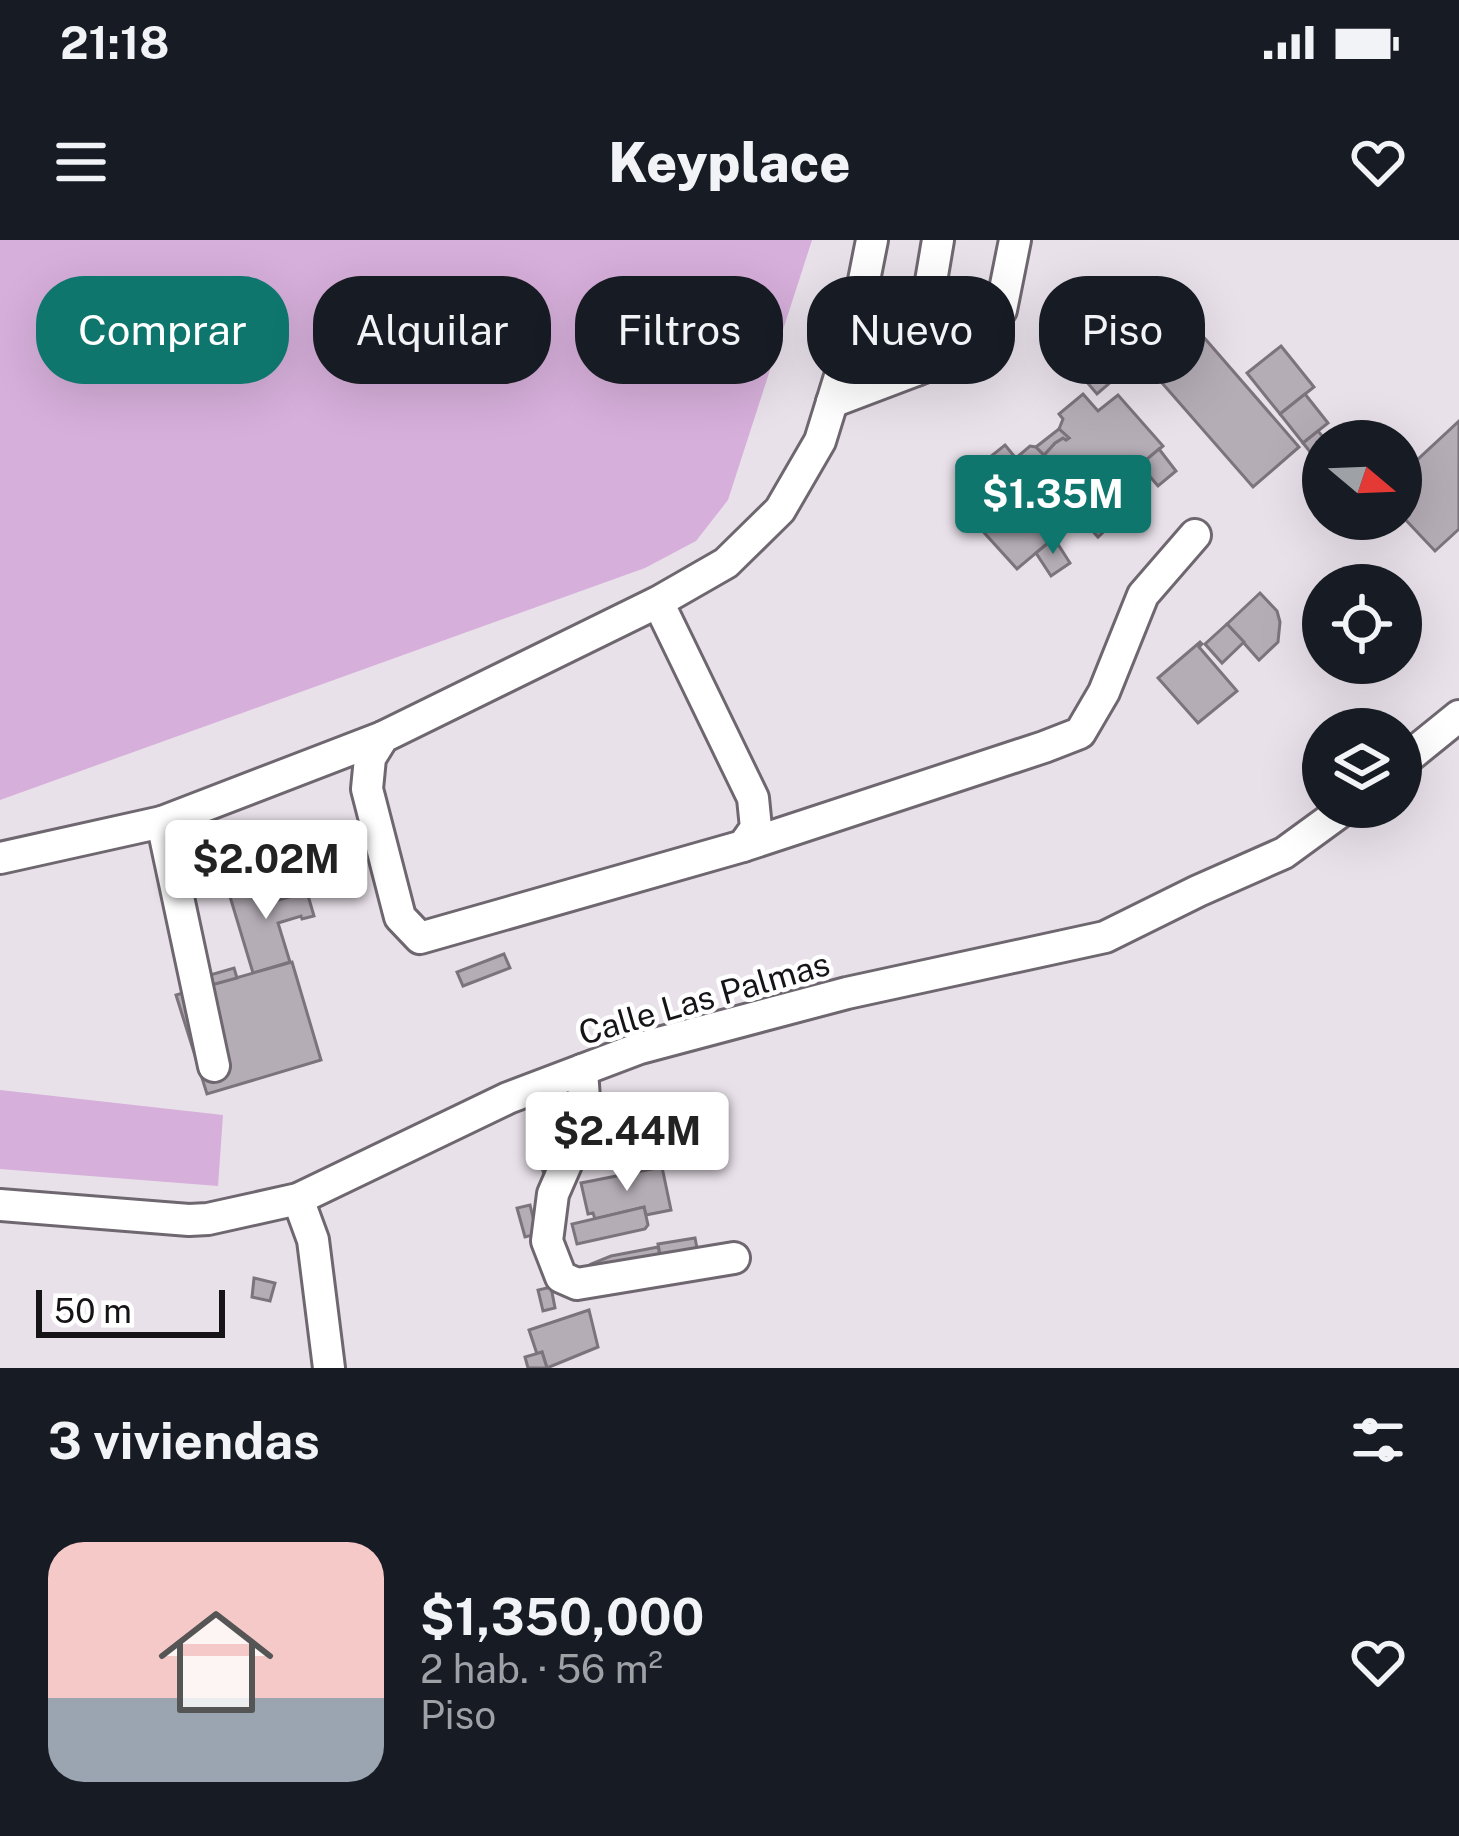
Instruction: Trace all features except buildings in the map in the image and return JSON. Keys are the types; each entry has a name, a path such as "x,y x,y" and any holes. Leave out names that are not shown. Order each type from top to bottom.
{"street":[{"path":"0,857 162,822 383,737 658,602 726,563 780,510 820,441 854,332 872,240"},
{"path":"932,276 938,240"},
{"path":"1008,276 1015,240"},
{"path":"832,402 879,384"},
{"path":"383,737 370,758 368,789 400,917 420,938 743,846 1080,733 1104,692 1143,595 1195,535"},
{"path":"658,602 754,798 756,828 743,846"},
{"path":"1422,746 1459,716"},
{"path":"162,822 214,1066"},
{"name":"Calle Las Palmas","path":"0,1205 189,1220 298,1199 508,1098 640,1048 847,993 1105,937 1284,853 1318,828"},
{"path":"582,1070 584,1099 577,1139 553,1195 547,1241 561,1277 577,1284 734,1258"},
{"path":"298,1199 313,1240 329,1368"}],"shaded area":[{"path":"0,240 812,240 783,330 783,276 575,276 575,384 765,384 728,500 696,541 645,568 0,800"},
{"path":"0,1090 223,1115 218,1186 0,1169"}]}
